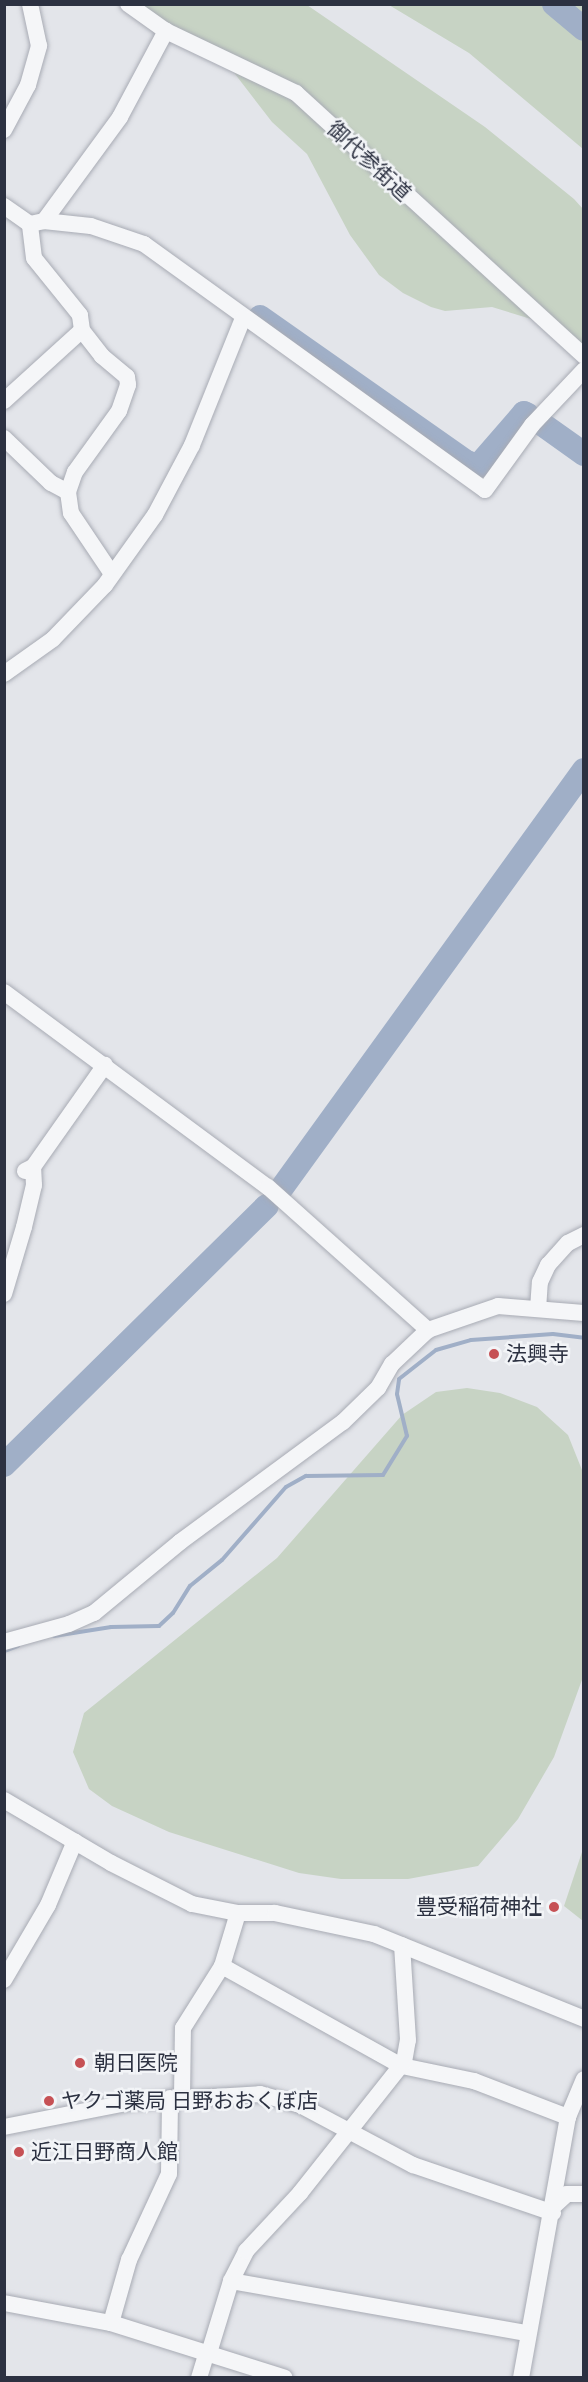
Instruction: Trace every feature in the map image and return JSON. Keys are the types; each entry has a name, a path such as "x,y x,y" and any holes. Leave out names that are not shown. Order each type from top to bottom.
{"street":[{"path":"4,130 27,85 39,46 30,4"},
{"name":"御代参街道","path":"128,4 166,31 296,93 584,356"},
{"path":"112,574 71,513 68,492 75,472 119,411 128,385 127,377 102,356 82,330 80,315 34,258 37,223 120,117 166,31"},
{"path":"4,207 37,223 98,227 144,244 243,318 485,490 532,425 584,369"},
{"path":"4,674 53,639 112,574 169,493 206,414 243,318"},
{"path":"4,401 82,330"},
{"path":"4,438 51,483 68,492"},
{"path":"4,992 268,1187 428,1330"},
{"path":"4,1294 34,1185 29,1169 105,1065"},
{"path":"538,1309 540,1282 548,1266 568,1243 584,1235"},
{"path":"4,1641 69,1624 94,1613 180,1542 343,1422 378,1388 392,1364 428,1330 485,1308 519,1306 584,1313"},
{"path":"4,1800 192,1904 238,1913 275,1913 374,1934 584,2019"},
{"path":"4,1980 48,1905 75,1841"},
{"path":"111,2323 129,2260 169,2174 183,2028 222,1966 238,1913"},
{"path":"199,2378 231,2281 246,2251 348,2133 402,2066 408,2040 402,1945"},
{"path":"222,1966 402,2066 474,2081 568,2117"},
{"path":"521,2378 527,2333 553,2210 568,2117 584,2079"},
{"path":"4,2127 81,2110 246,2092 281,2098 348,2133 461,2184 553,2210"},
{"path":"553,2210 567,2194 584,2194"},
{"path":"231,2281 527,2333"},
{"path":"4,2303 111,2323 285,2378"}],"green space":[{"path":"139,5 307,5 485,127 574,199 583,209 583,365 547,329 531,319 492,307 445,311 431,307 403,293 379,275 350,235 307,154 272,122 215,48 161,23"},
{"path":"389,5 583,5 583,149 469,53"},
{"path":"467,1388 500,1393 537,1407 568,1435 584,1475 583,1677 554,1757 518,1819 478,1866 408,1879 341,1879 299,1873 169,1832 112,1806 89,1789 73,1752 84,1713 277,1558 402,1415 436,1392"},
{"path":"583,1825 583,1921 564,1906 582,1852"}],"waterway":[{"path":"554,4 584,29"},
{"path":"260,317 466,462 478,466 524,413 528,415"},
{"path":"539,422 584,454"},
{"path":"281,1189 584,770"},
{"path":"4,1465 267,1206"},
{"path":"54,1636 111,1627 159,1626 173,1613 190,1586 222,1560 286,1487 306,1476 383,1475 407,1436 397,1394 399,1379 436,1350 471,1340 553,1334 584,1338"},
{"path":"4,1651 18,1646"}],"place":[{"name":"法興寺","path":"494,1354"},
{"name":"豊受稲荷神社","path":"554,1907"},
{"name":"朝日医院","path":"80,2063"},
{"name":"ヤクゴ薬局 日野おおくぼ店","path":"49,2101"},
{"name":"近江日野商人館","path":"19,2152"}]}
